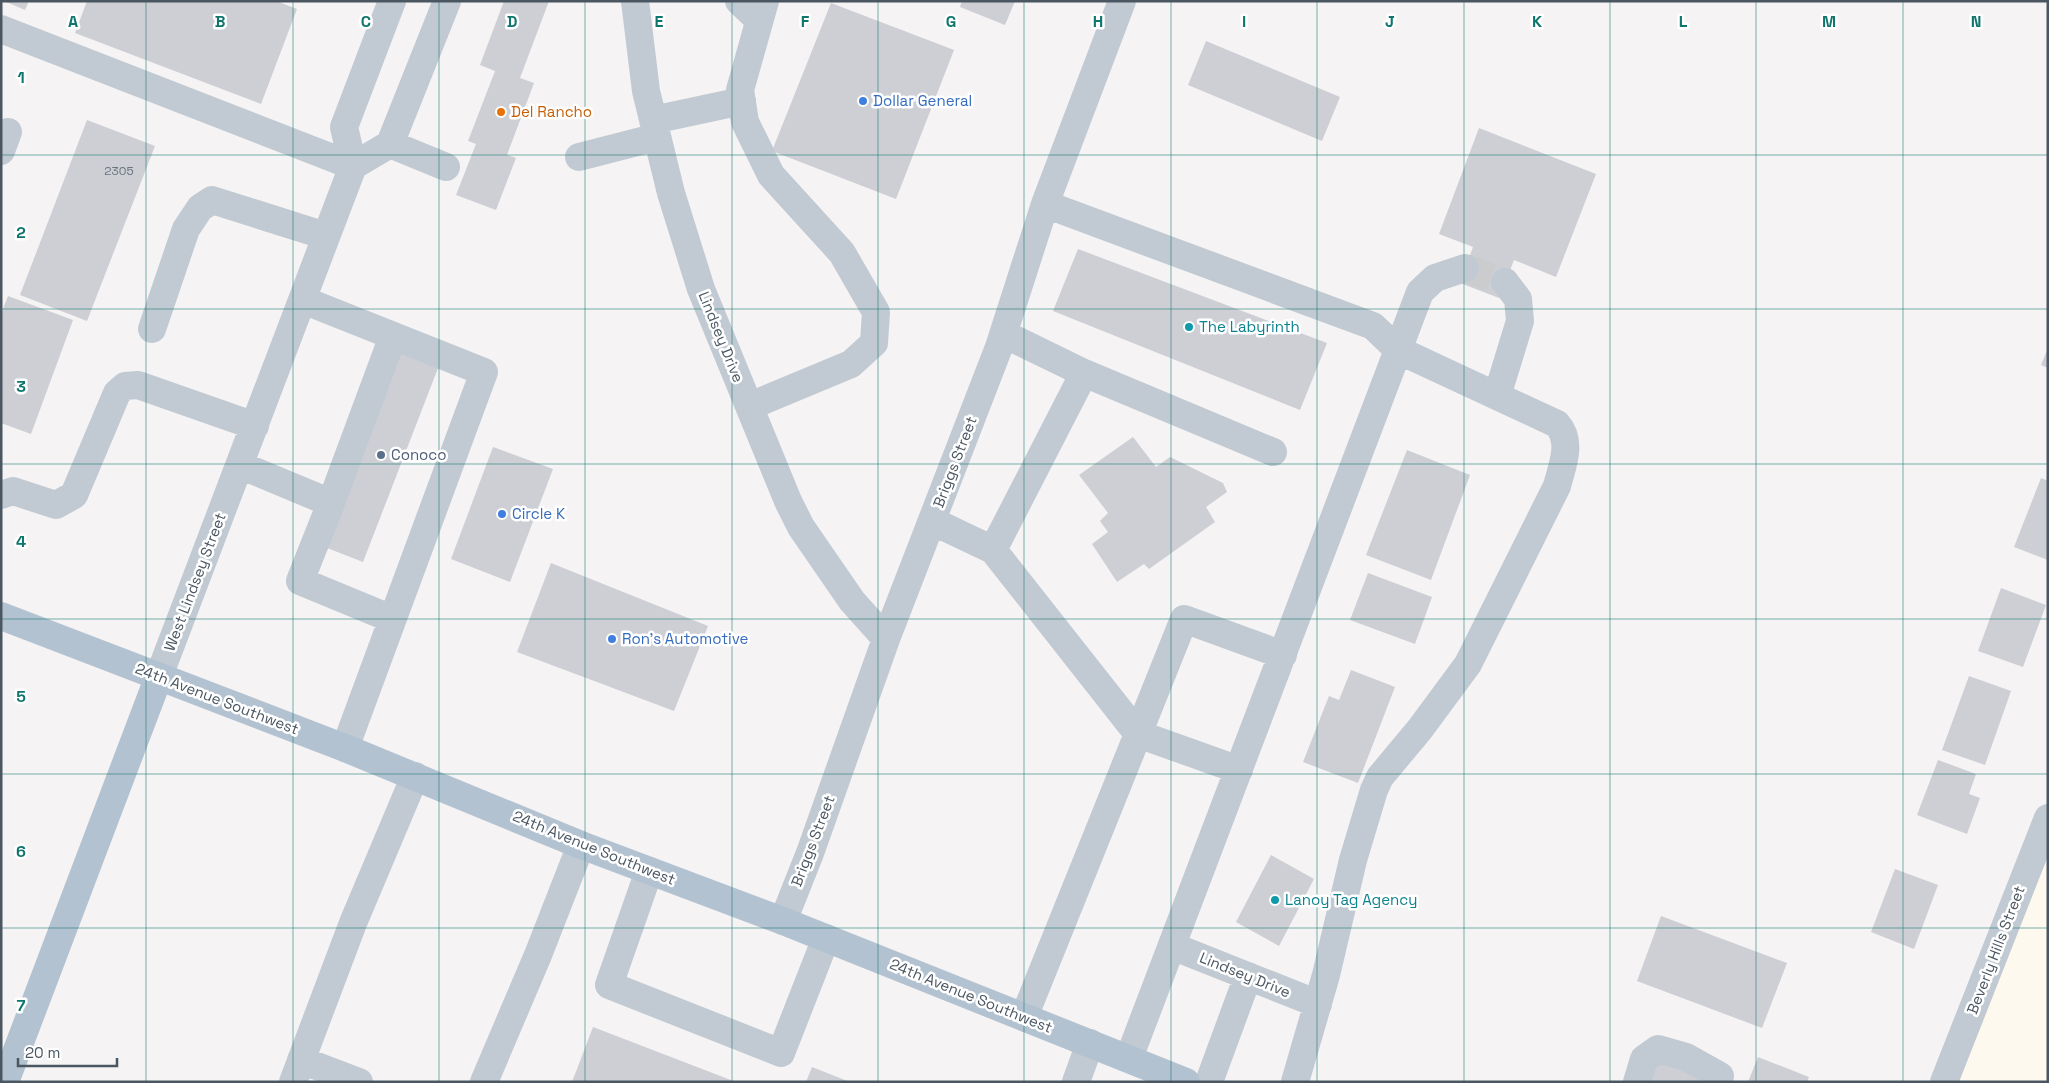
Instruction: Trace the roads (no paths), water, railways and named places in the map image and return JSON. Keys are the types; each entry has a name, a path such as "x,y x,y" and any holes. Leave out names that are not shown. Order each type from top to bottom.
{"main road":[{"name":"24th Avenue Southwest","path":"1,616 345,748 581,845 783,921 1186,1082"},
{"name":"West Lindsey Street","path":"4,1082 159,676"}],"street":[{"path":"353,166 344,127 392,1"},
{"path":"353,166 390,144 447,1"},
{"name":"Lindsey Drive","path":"634,1 646,91 671,193 701,289 788,501 802,527 852,602 886,639"},
{"path":"739,1 762,11 740,90 745,122 771,175 842,253 876,312 874,343 851,364 750,406"},
{"name":"Briggs Street","path":"783,921 810,853 886,639 1004,334 1045,204 1122,1"},
{"path":"1,29 353,166"},
{"path":"579,157 655,128 742,101"},
{"path":"390,144 446,167"},
{"name":"West Lindsey Street","path":"159,676 353,166"},
{"path":"152,329 186,229 200,208 212,200 326,236"},
{"path":"1045,204 1374,326 1398,350 1557,424 1564,432 1566,455 1557,486 1468,664 1420,729 1380,777 1374,790 1353,860 1318,1004 1295,1082"},
{"path":"1129,1058 1420,292 1435,278 1465,268"},
{"path":"1497,396 1520,321 1518,299 1505,282"},
{"path":"303,300 484,372 345,748"},
{"path":"1004,334 1084,372 1274,452"},
{"path":"392,619 300,581 393,336"},
{"path":"993,550 1084,372"},
{"path":"1,495 13,491 56,505 74,495 117,393 125,386 138,386 255,426"},
{"path":"240,465 331,503"},
{"path":"932,522 993,550 1138,734 1239,770"},
{"path":"1024,1017 1184,619 1283,655"},
{"path":"359,1082 297,1071 353,923 415,776"},
{"name":"Beverly Hills Street","path":"1944,1082 2048,818"},
{"path":"484,1082 538,956 581,845"},
{"path":"648,871 610,985 782,1053 826,938"},
{"name":"Lindsey Drive","path":"1172,946 1318,1004"},
{"path":"1209,1082 1248,976"},
{"path":"1076,1082 1090,1043"},
{"path":"1636,1082 1644,1059 1658,1049 1686,1057 1712,1071 1720,1076 1718,1082"}],"tunnel":[{"path":"1465,268 1505,282"}],"place":[{"name":"Dollar General","path":"863,101"},
{"name":"Del Rancho","path":"501,112"},
{"name":"The Labyrinth","path":"1189,327"},
{"name":"Conoco","path":"381,455"},
{"name":"Circle K","path":"502,514"},
{"name":"Ron's Automotive","path":"612,639"},
{"name":"Lanoy Tag Agency","path":"1275,900"}]}
